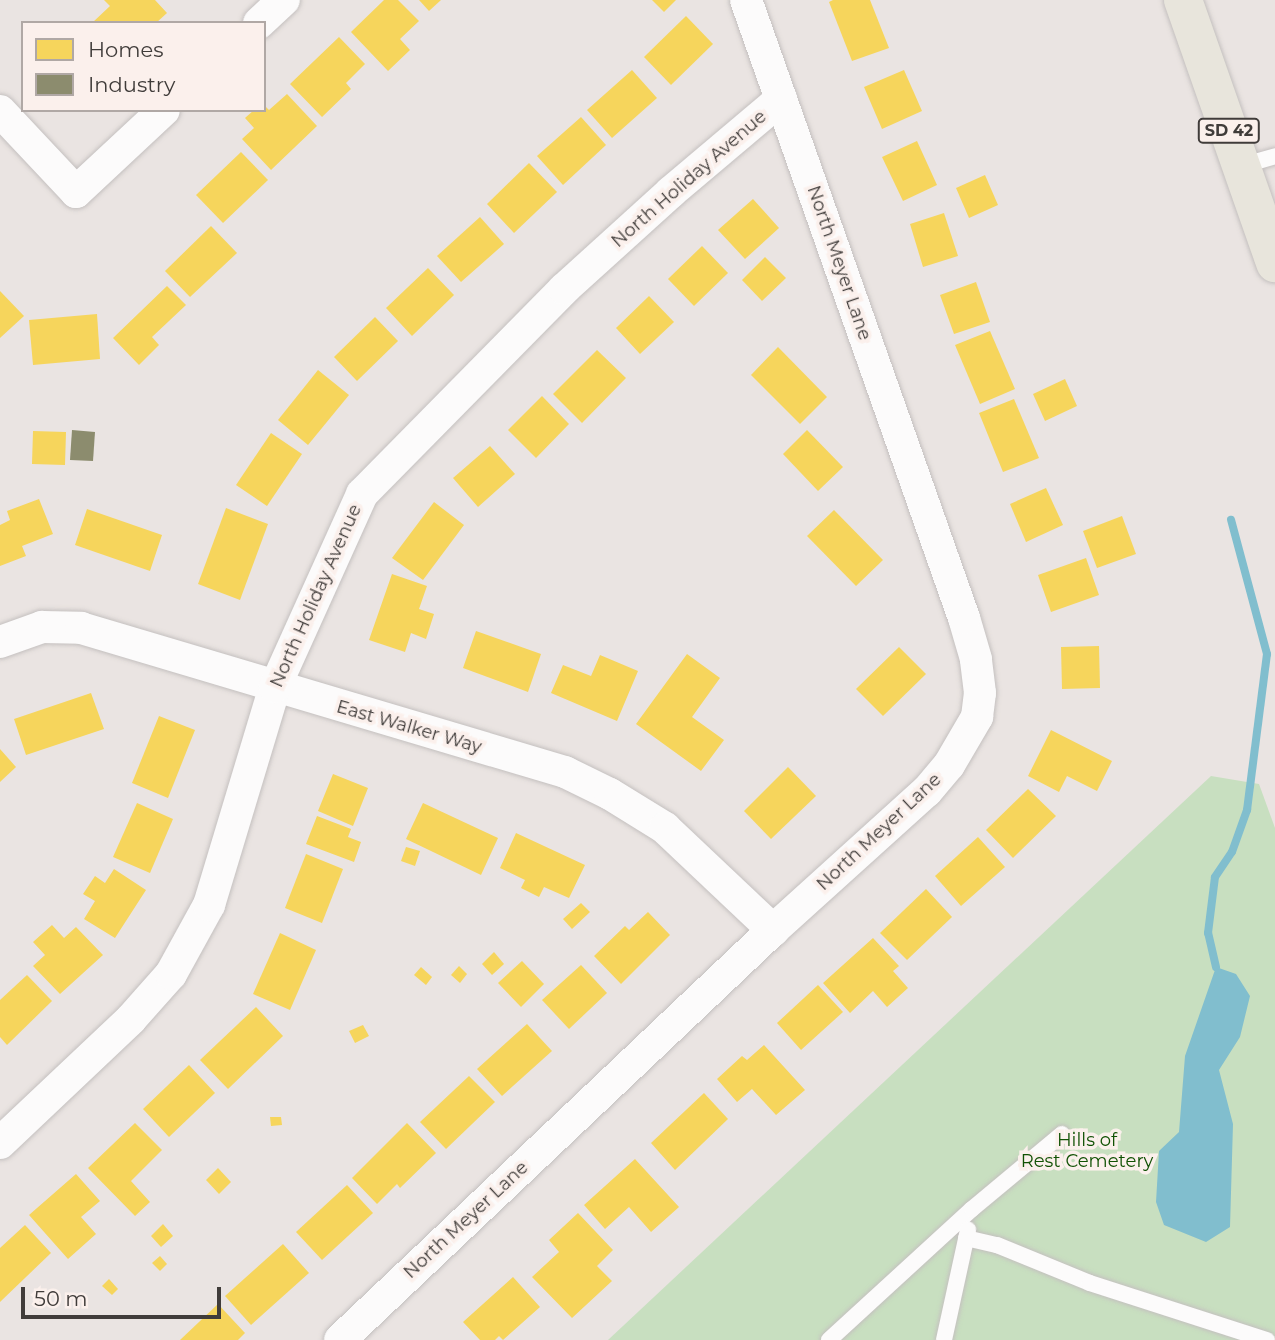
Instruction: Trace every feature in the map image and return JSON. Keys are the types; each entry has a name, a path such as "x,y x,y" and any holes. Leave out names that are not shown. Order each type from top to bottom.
{"main road":[{"name":"SD 42","path":"1183,0 1258,161 1275,263"}],"street":[{"path":"261,21 284,0"},
{"name":"North Meyer Lane","path":"340,1340 773,930 934,782 967,739 977,718 980,693 976,659 964,618 746,0"},
{"name":"North Holiday Avenue","path":"0,1143 131,1019 171,974 209,905 275,688 362,494 564,289 671,192 781,99"},
{"path":"0,111 76,192 162,112"},
{"name":"East Walker Way","path":"0,642 41,627 81,628 275,688 565,772 610,794 665,828 773,930"}],"lane":[{"path":"829,1340 972,1209 1062,1134"},
{"path":"944,1340 972,1209"},
{"path":"966,1238 998,1245 1090,1283 1267,1340"}],"green space":[{"name":"Hills of Rest Cemetery","path":"1211,776 1259,784 1275,828 1275,1340 608,1340"}],"water":[{"path":"1216,967 1236,974 1250,996 1240,1037 1219,1070 1233,1124 1230,1227 1206,1242 1164,1225 1156,1202 1159,1151 1179,1132 1185,1056"}],"building: Homes":[{"path":"104,0 155,0 167,13 158,21 94,21 110,6"},
{"path":"384,0 398,0 419,21 400,39 410,50 388,71 351,32"},
{"path":"419,0 441,0 429,11"},
{"path":"652,0 676,0 664,12"},
{"path":"870,0 889,48 852,61 829,2"},
{"path":"686,16 713,44 671,85 644,57"},
{"path":"339,37 365,64 346,83 351,89 322,117 290,84"},
{"path":"632,70 657,98 612,138 587,110"},
{"path":"904,70 922,111 882,129 864,87"},
{"path":"287,94 317,126 271,170 242,139 254,128 245,118 252,112 266,112 266,107 269,110"},
{"path":"581,117 606,145 563,185 537,156"},
{"path":"917,141 937,185 903,201 882,157"},
{"path":"241,152 268,180 223,223 196,195"},
{"path":"529,163 557,192 514,233 487,204"},
{"path":"985,175 998,205 969,218 956,188"},
{"path":"753,199 779,228 745,259 718,230"},
{"path":"944,213 958,256 923,267 910,224"},
{"path":"480,217 504,244 461,282 437,256"},
{"path":"211,226 237,253 190,297 165,271"},
{"path":"702,246 728,273 694,306 668,279"},
{"path":"765,257 786,278 762,301 742,280"},
{"path":"428,268 454,295 412,336 386,308"},
{"path":"976,282 990,322 954,334 940,295"},
{"path":"167,286 186,305 152,337 159,345 139,365 113,338"},
{"path":"0,291 24,316 0,338"},
{"path":"649,296 674,322 640,354 616,328"},
{"path":"97,314 100,359 33,365 29,320"},
{"path":"375,317 398,341 357,381 334,357"},
{"path":"990,331 1015,389 980,404 955,345"},
{"path":"778,347 827,397 800,424 751,375"},
{"path":"597,350 626,378 582,423 553,394"},
{"path":"318,370 349,395 308,445 278,420"},
{"path":"1065,379 1077,406 1045,421 1033,394"},
{"path":"542,396 569,424 536,458 508,430"},
{"path":"1014,399 1039,458 1003,472 979,413"},
{"path":"807,430 843,467 818,491 783,454"},
{"path":"33,431 66,432 65,465 32,464"},
{"path":"271,433 302,454 267,506 236,485"},
{"path":"490,446 515,474 478,507 453,478"},
{"path":"1046,488 1063,525 1026,542 1010,504"},
{"path":"39,499 53,534 22,546 26,556 0,566 0,525 10,520 7,511"},
{"path":"434,502 464,525 423,580 392,558"},
{"path":"226,508 268,524 240,600 198,584"},
{"path":"87,509 162,535 150,571 75,545"},
{"path":"834,510 883,560 856,586 807,536"},
{"path":"1122,516 1136,554 1097,568 1083,531"},
{"path":"1086,558 1099,595 1051,612 1038,575"},
{"path":"392,574 427,586 419,609 434,614 426,639 411,633 405,652 369,640"},
{"path":"476,631 541,654 528,692 463,668"},
{"path":"1099,646 1100,688 1062,689 1061,647"},
{"path":"899,647 926,674 883,716 856,689"},
{"path":"687,654 720,678 692,717 724,740 701,771 636,724"},
{"path":"600,655 638,671 617,721 551,693 563,665 591,676"},
{"path":"91,693 104,729 26,755 14,719"},
{"path":"159,716 195,730 168,798 132,783"},
{"path":"1051,730 1112,761 1097,791 1067,776 1059,792 1028,776"},
{"path":"0,749 16,767 0,782"},
{"path":"788,767 816,796 771,839 744,811"},
{"path":"333,774 368,788 353,826 318,811"},
{"path":"1028,789 1056,816 1013,858 986,830"},
{"path":"137,803 173,819 150,873 113,857"},
{"path":"423,803 498,838 481,875 406,839"},
{"path":"317,816 351,829 348,837 361,842 354,862 306,844"},
{"path":"516,833 585,865 569,898 544,887 539,897 521,888 525,880 500,868"},
{"path":"978,837 1005,867 961,906 935,876"},
{"path":"406,847 420,851 415,866 401,861"},
{"path":"306,854 343,869 322,923 285,908"},
{"path":"114,869 146,890 115,938 84,919 95,901 83,894 95,876 105,883"},
{"path":"926,889 952,917 907,960 880,933"},
{"path":"581,903 590,912 572,929 563,919"},
{"path":"648,912 670,935 621,984 594,956 625,926 629,930"},
{"path":"52,925 64,938 76,927 103,955 60,994 33,966 45,955 33,942"},
{"path":"280,933 316,950 290,1010 253,994"},
{"path":"873,938 899,966 893,971 908,988 887,1007 873,991 850,1013 823,983"},
{"path":"494,952 504,964 492,975 482,964"},
{"path":"522,961 544,984 521,1007 498,983"},
{"path":"581,965 607,993 569,1029 542,1000"},
{"path":"459,966 467,974 460,983 451,975"},
{"path":"421,967 432,977 426,985 414,975"},
{"path":"27,975 52,1001 7,1045 0,1037 0,1000"},
{"path":"818,985 843,1012 801,1050 777,1023"},
{"path":"256,1007 283,1036 228,1089 200,1060"},
{"path":"527,1024 552,1051 502,1096 477,1069"},
{"path":"363,1025 369,1036 355,1043 349,1031"},
{"path":"764,1045 805,1090 776,1115 752,1089 737,1102 717,1079 742,1056 747,1060"},
{"path":"189,1065 215,1093 169,1137 143,1109"},
{"path":"469,1076 495,1102 446,1149 420,1122"},
{"path":"704,1093 728,1119 675,1170 651,1143"},
{"path":"270,1117 281,1117 282,1125 271,1126"},
{"path":"135,1123 162,1150 131,1181 150,1202 135,1216 88,1168"},
{"path":"407,1123 436,1153 400,1188 397,1184 377,1204 352,1178"},
{"path":"635,1159 679,1207 651,1232 629,1207 605,1229 584,1205"},
{"path":"218,1168 231,1182 219,1194 206,1180"},
{"path":"76,1174 100,1201 81,1217 96,1234 68,1259 29,1215"},
{"path":"347,1185 373,1213 322,1260 296,1232"},
{"path":"578,1213 613,1250 597,1266 612,1281 572,1318 532,1277 559,1252 549,1240"},
{"path":"163,1224 173,1236 161,1247 151,1236"},
{"path":"25,1225 51,1253 0,1302 0,1248"},
{"path":"283,1244 309,1273 251,1325 225,1296"},
{"path":"160,1256 167,1264 160,1271 152,1263"},
{"path":"513,1277 540,1307 503,1340 499,1336 495,1340 480,1340 463,1322"},
{"path":"109,1279 118,1289 112,1295 102,1286"},
{"path":"218,1304 245,1333 238,1340 180,1340"}],"building: Industry":[{"path":"72,430 95,432 93,461 70,460"}],"waterway":[{"path":"1216,967 1208,933 1215,877 1232,852 1247,810 1267,654 1231,520"}]}
